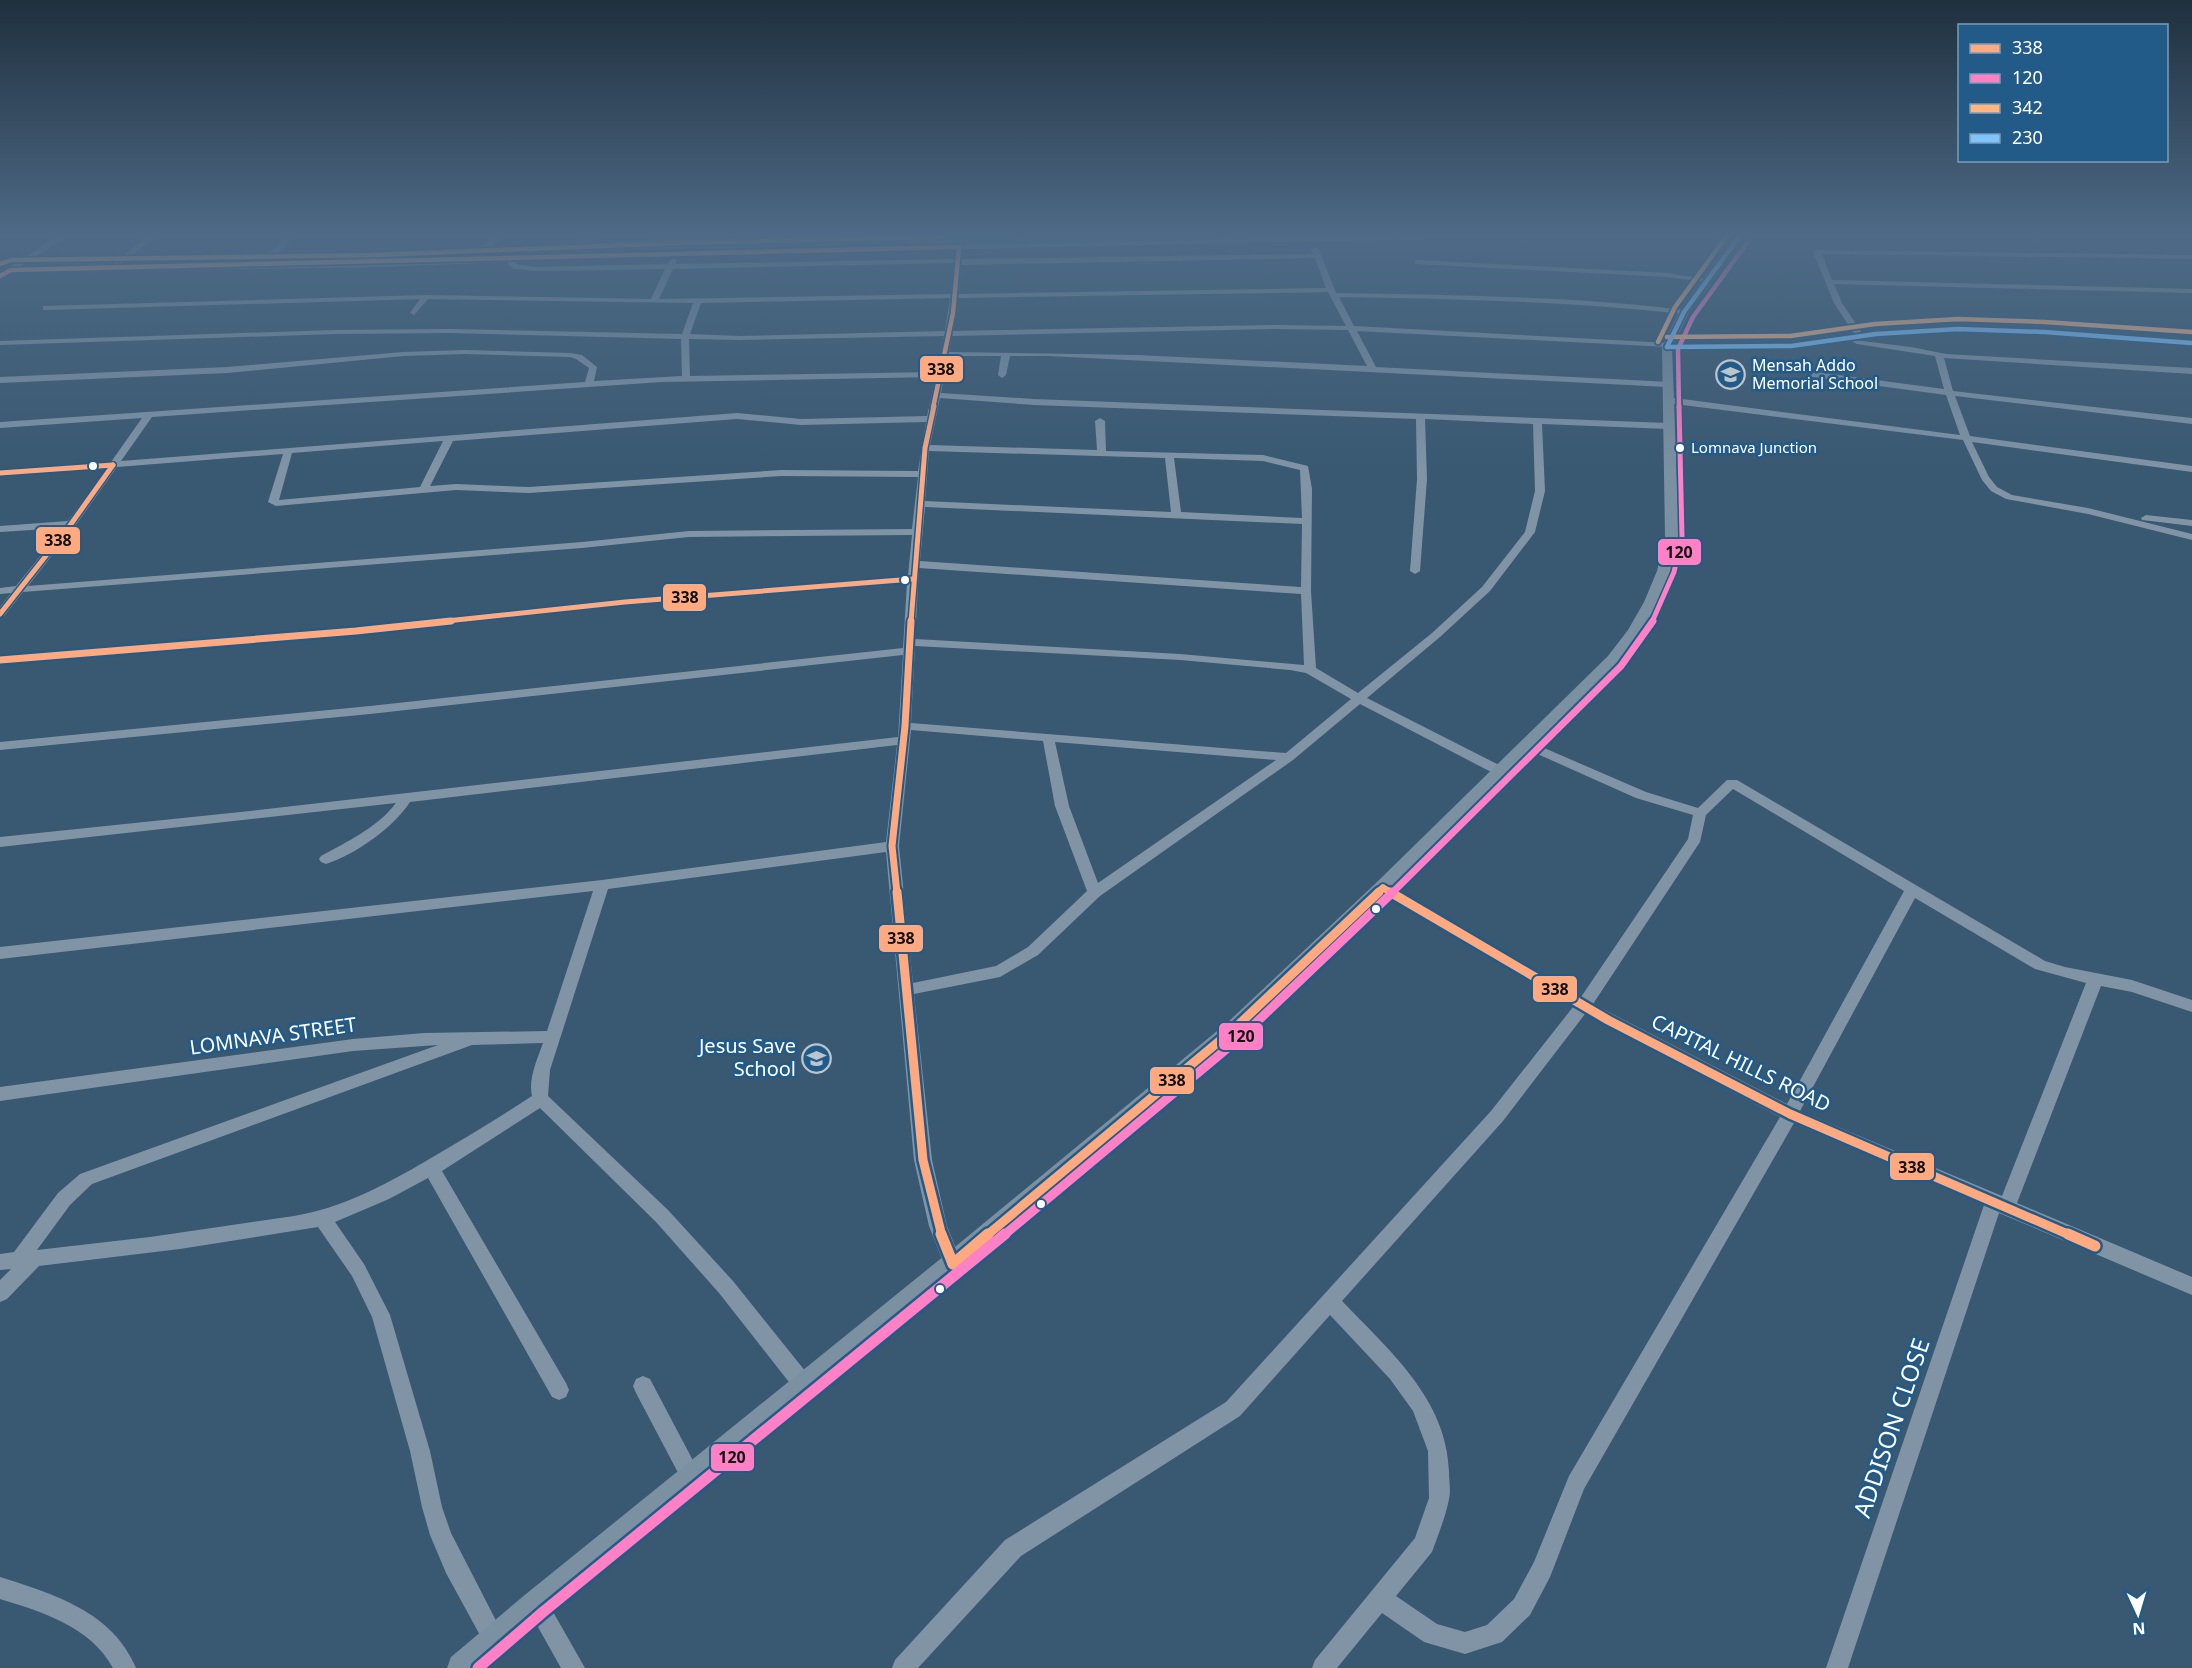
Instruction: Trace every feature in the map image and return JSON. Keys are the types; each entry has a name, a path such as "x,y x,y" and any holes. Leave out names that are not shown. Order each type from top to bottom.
{"main road":[{"path":"462,1668 536,1604 953,1264 1236,1028 1528,745 1628,641 1655,598 1670,554 1672,537 1667,346 1683,315"}],"street":[{"path":"686,378 685,336 693,315"},
{"path":"952,315 930,419 922,474 904,733 892,846 923,1160 938,1226 953,1264"},
{"path":"1344,315 1373,369"},
{"path":"1845,315 1860,336"},
{"path":"0,343 438,331 740,338 949,332 1351,328 1604,339 1667,346 1791,346 1913,331 1981,329 2190,344"},
{"path":"1842,339 1911,349 1939,356 2192,371"},
{"path":"0,380 228,370 404,354 472,352 578,356 593,367 589,384"},
{"path":"944,354 1137,357 1667,384"},
{"path":"1002,375 1006,354"},
{"path":"1939,356 1966,438 1989,484 2000,494 2128,520 2192,537"},
{"path":"0,425 686,378 940,374"},
{"path":"1815,375 2192,421"},
{"path":"935,395 1024,402 1537,423 1668,426"},
{"path":"1667,400 2192,469"},
{"path":"0,614 71,524 149,415"},
{"path":"0,473 737,416 801,422 930,419"},
{"path":"1415,571 1422,479 1420,417"},
{"path":"1100,421 1102,454"},
{"path":"906,990 984,975 1013,964 1053,934 1095,892 1289,757 1436,634 1485,589 1530,532 1540,490 1537,423"},
{"path":"423,490 449,439"},
{"path":"925,448 1263,458 1305,468 1306,591 1310,670"},
{"path":"288,452 279,473 279,486 273,503 471,486 529,490 781,473 922,474"},
{"path":"1169,456 1176,515"},
{"path":"920,504 1306,520"},
{"path":"2128,520 2155,519 2192,523"},
{"path":"0,529 71,524"},
{"path":"0,591 582,545 672,535 917,532"},
{"path":"0,660 356,631 914,571 1306,591"},
{"path":"0,746 382,709 909,646 1180,657 1281,665 1310,670 1359,699 1500,771"},
{"path":"0,842 406,798 904,733 1048,736 1289,757"},
{"path":"1048,736 1062,806 1095,892"},
{"path":"1528,745 1641,795 1700,813"},
{"path":"903,1668 1013,1548 1233,1409 1489,1125 1583,1006 1695,839 1700,813 1732,783 2040,965 2065,973 2132,986 2192,1006"},
{"path":"326,859 387,824 398,813 406,798"},
{"path":"0,953 602,885 892,846"},
{"path":"602,885 542,1070 539,1090 542,1099 662,1215 726,1287 803,1384"},
{"name":"CAPITAL HILLS ROAD","path":"1383,888 1583,1006 1790,1114 2000,1206 2192,1286"},
{"path":"1380,1598 1432,1634 1465,1643 1494,1634 1522,1607 1542,1569 1576,1483 1790,1114 1912,890"},
{"name":"ADDISON CLOSE","path":"1836,1668 2000,1206 2096,978"},
{"name":"LOMNAVA STREET","path":"0,1094 352,1046 424,1039 552,1037"},
{"path":"0,1293 26,1259 64,1199 86,1179 477,1038"},
{"path":"0,1262 191,1240 322,1219 353,1208 431,1167 542,1099"},
{"path":"431,1167 559,1390"},
{"path":"322,1219 358,1270 381,1315 420,1451 432,1507 441,1535 454,1565 495,1640"},
{"path":"1323,1668 1425,1545 1439,1498 1438,1451 1421,1405 1397,1372 1330,1301"},
{"path":"643,1386 691,1477"},
{"path":"0,1588 77,1617 95,1629 121,1659 125,1668"},
{"path":"536,1604 574,1668"}],"transit line":[{"name":"338","path":"953,315 925,448 913,579 905,726 892,846 923,1160 938,1226 953,1264"},
{"name":"342","path":"1658,342 1671,315"},
{"name":"230","path":"1667,347 1683,315"},
{"name":"120","path":"478,1668 543,1612 960,1272 1242,1036 1390,895 1621,666 1643,637 1661,606 1679,555 1682,537 1678,349 1695,315"},
{"name":"342","path":"1667,337 1790,336 1875,324 1958,319 2045,322 2192,332"},
{"name":"230","path":"1667,347 1791,346 1876,334 1958,329 2044,332 2192,343"},
{"name":"338","path":"0,473 113,465"},
{"name":"338","path":"0,614 71,524 113,465"},
{"name":"338","path":"0,660 356,631 625,602 913,579"},
{"name":"338","path":"1383,888 1608,1020 1790,1114 2095,1246"},
{"name":"338","path":"953,1264 1235,1028 1383,888"}],"place":[{"name":"Mensah Addo Memorial School","path":"1731,374"},
{"name":"Lomnava Junction","path":"1680,448"},
{"name":"Jesus Save School","path":"817,1058"}]}
